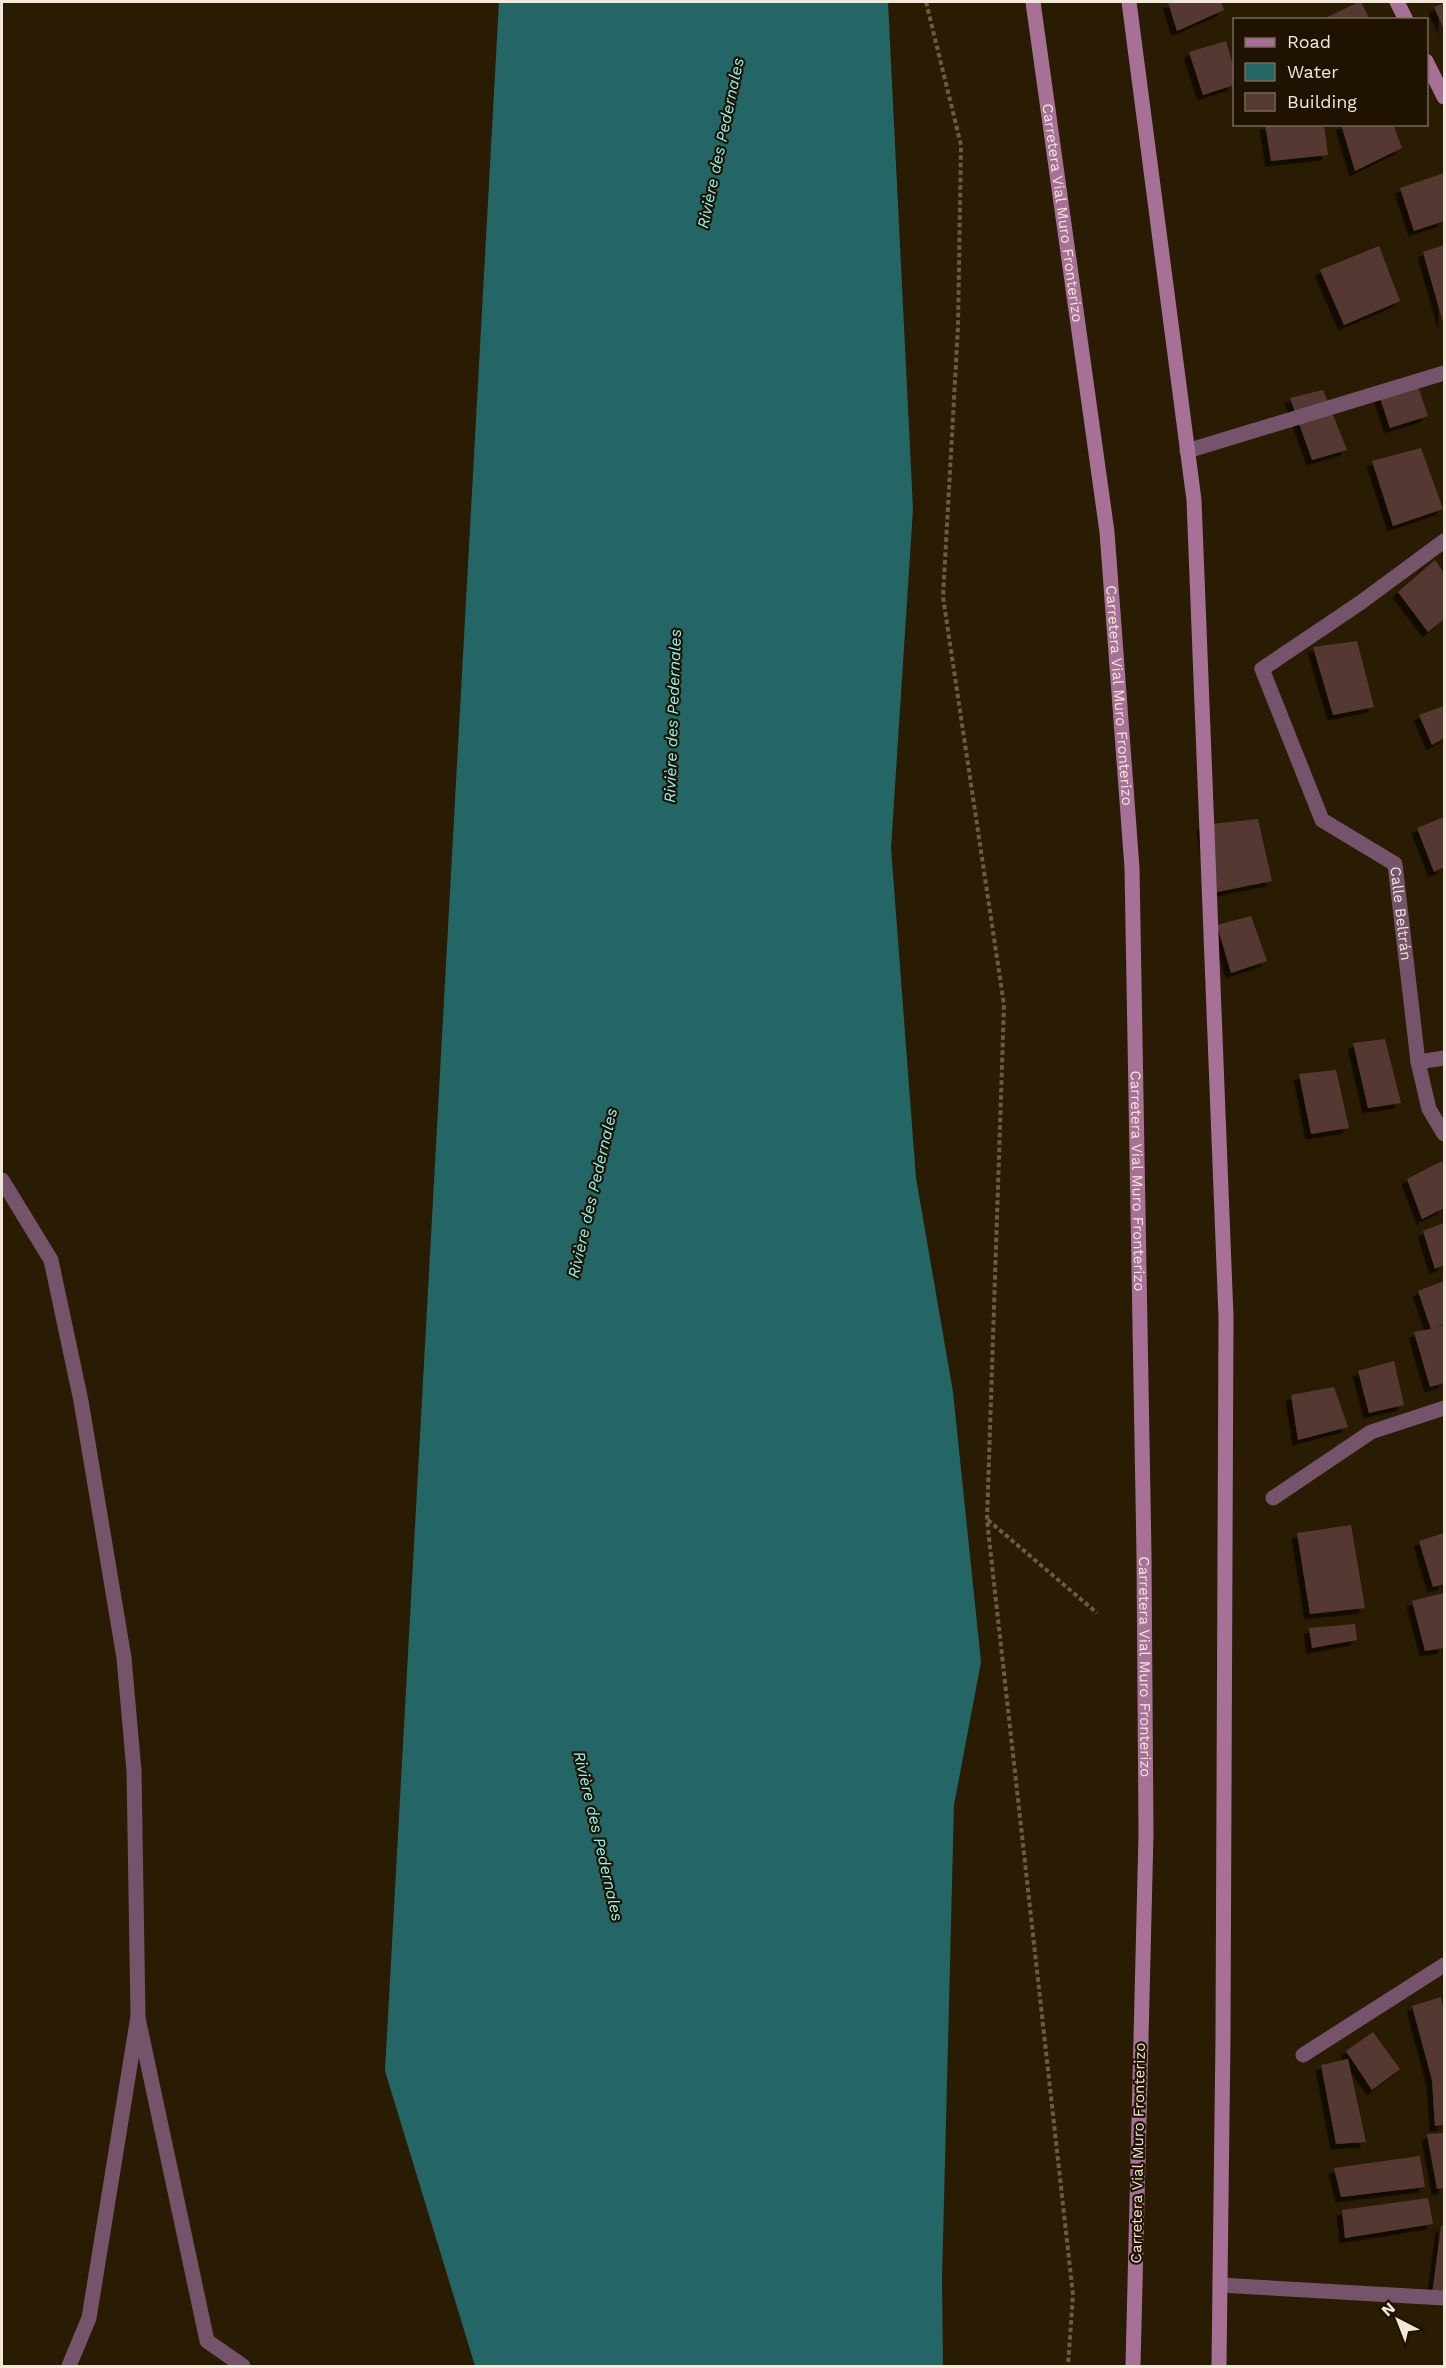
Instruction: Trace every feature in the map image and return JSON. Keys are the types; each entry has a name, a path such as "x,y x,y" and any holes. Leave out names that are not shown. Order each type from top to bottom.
{"street":[{"name":"Carretera Vial Muro Fronterizo","path":"1033,2 1107,532 1132,868 1144,1543 1146,1834 1133,2367"},
{"path":"1129,2 1194,500 1226,1317 1219,2367"},
{"path":"1397,2 1405,18"},
{"path":"1428,65 1444,97"},
{"path":"1187,451 1444,373"},
{"name":"Calle Beltrán","path":"1444,541 1360,603 1262,669 1322,820 1395,864 1418,1062 1429,1109 1444,1134"},
{"path":"1418,1062 1444,1058"},
{"path":"2,1180 51,1260 81,1401 124,1658 134,1771 138,2016 89,2318 69,2367"},
{"path":"1273,1498 1371,1432 1444,1408"},
{"path":"1304,2055 1444,1965"},
{"path":"138,2016 207,2341 243,2367"},
{"path":"1220,2285 1444,2298"}],"path":[{"path":"926,2 961,145 958,327 943,597 1004,1005 987,1520 1073,2295 1068,2367"},
{"path":"987,1520 1097,1613"}],"water":[{"name":"Rivière des Pedernales","path":"499,2 888,2 913,509 891,848 916,1178 953,1392 981,1662 954,1805 942,2279 943,2366 475,2366 385,2071"}],"building":[{"path":"1168,2 1221,2 1224,10 1177,31"},
{"path":"1361,2 1369,18 1325,18"},
{"path":"1444,3 1444,30 1434,7"},
{"path":"1226,41 1233,66 1233,85 1203,95 1189,52"},
{"path":"1265,126 1324,126 1328,155 1271,161"},
{"path":"1342,126 1394,126 1402,148 1355,171"},
{"path":"1444,173 1444,221 1414,231 1400,188"},
{"path":"1444,245 1444,326 1423,252"},
{"path":"1379,246 1400,301 1344,325 1320,270"},
{"path":"1416,381 1428,416 1390,428 1379,395"},
{"path":"1323,390 1347,450 1312,460 1290,398"},
{"path":"1421,448 1443,509 1393,526 1372,461"},
{"path":"1435,560 1444,573 1444,619 1428,632 1398,592"},
{"path":"1357,641 1374,707 1333,715 1313,647"},
{"path":"1444,706 1444,738 1432,745 1419,715"},
{"path":"1444,817 1444,867 1434,872 1417,828"},
{"path":"1258,819 1272,881 1212,893 1202,825"},
{"path":"1251,916 1267,961 1231,973 1217,925"},
{"path":"1385,1039 1401,1103 1368,1108 1353,1043"},
{"path":"1336,1070 1349,1128 1311,1134 1299,1074"},
{"path":"1442,1161 1444,1208 1422,1219 1407,1179"},
{"path":"1444,1223 1444,1265 1435,1269 1423,1231"},
{"path":"1444,1281 1444,1324 1433,1328 1444,1325 1444,1383 1430,1387 1414,1332 1431,1329 1418,1291"},
{"path":"1394,1361 1404,1405 1369,1413 1358,1371"},
{"path":"1334,1387 1348,1427 1298,1440 1291,1395"},
{"path":"1351,1525 1365,1608 1310,1614 1297,1533"},
{"path":"1444,1533 1444,1584 1433,1587 1419,1541"},
{"path":"1444,1593 1444,1648 1425,1651 1412,1601"},
{"path":"1355,1624 1357,1640 1312,1648 1309,1628"},
{"path":"1441,1997 1444,2013 1444,2125 1435,2126 1432,2080 1412,2006"},
{"path":"1373,2032 1400,2069 1372,2090 1346,2051"},
{"path":"1348,2059 1366,2142 1336,2144 1321,2065"},
{"path":"1444,2133 1444,2188 1437,2189 1427,2134"},
{"path":"1420,2156 1425,2187 1341,2197 1334,2168"},
{"path":"1428,2198 1433,2224 1345,2238 1342,2210"},
{"path":"1444,2225 1444,2292 1432,2295 1441,2226"}]}
